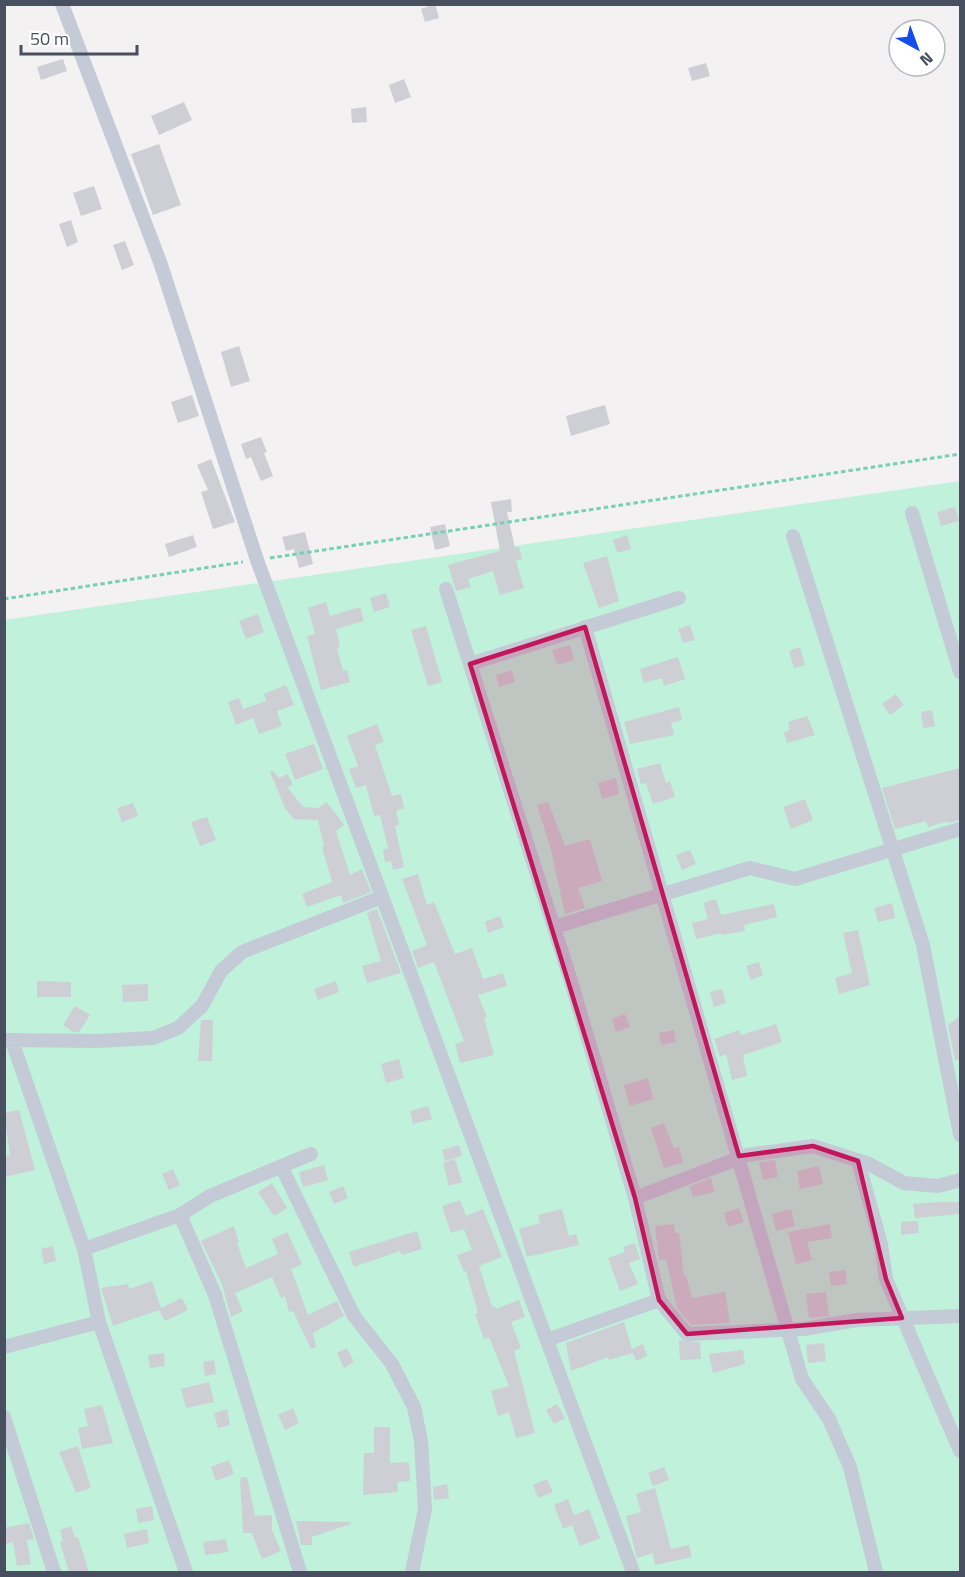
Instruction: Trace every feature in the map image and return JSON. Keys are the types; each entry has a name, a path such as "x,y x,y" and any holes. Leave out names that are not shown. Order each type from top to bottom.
{"street":[{"path":"62,4 160,262 257,560 633,1572"},
{"path":"912,513 960,672"},
{"path":"793,536 923,945 955,1089 960,1135"},
{"path":"446,589 554,927 636,1197 659,1300 687,1334 789,1330 857,1320 960,1316"},
{"path":"470,664 679,598"},
{"path":"585,627 740,1157 802,1379 829,1419 850,1467 876,1572"},
{"path":"554,927 750,868 795,879 960,829"},
{"path":"186,1572 99,1322 84,1249 8,1040 153,1038 178,1028 202,1006 221,971 242,952 382,897"},
{"path":"636,1197 740,1157 813,1146 858,1161 904,1183 938,1186 960,1180"},
{"path":"84,1249 180,1215 210,1196 311,1154"},
{"path":"858,1161 881,1244 886,1279 960,1451"},
{"path":"281,1166 354,1316 392,1364 414,1407 421,1441 425,1509 412,1572"},
{"path":"180,1215 215,1294 300,1572"},
{"path":"547,1340 659,1300"},
{"path":"4,1347 99,1322"},
{"path":"4,1417 54,1572"}],"path":[{"path":"4,598 960,454"}],"highlighted area":[{"path":"585,627 739,1156 813,1146 858,1161 886,1279 902,1318 687,1334 659,1300 635,1198 470,664"}],"green space":[{"path":"960,481 960,1572 5,1572 4,620"}],"building":[{"path":"435,4 439,18 425,22 421,9"},
{"path":"63,59 67,71 41,80 37,67"},
{"path":"706,63 710,76 692,81 688,68"},
{"path":"404,79 411,97 395,103 389,85"},
{"path":"184,102 192,120 159,135 151,116"},
{"path":"366,107 367,122 352,123 351,109"},
{"path":"159,144 181,205 153,215 131,154"},
{"path":"94,186 102,209 81,216 73,193"},
{"path":"71,220 78,242 67,247 59,224"},
{"path":"125,241 134,265 122,270 113,245"},
{"path":"239,346 250,381 231,387 221,352"},
{"path":"192,395 199,416 178,423 171,402"},
{"path":"605,405 610,424 571,436 566,416"},
{"path":"261,437 267,452 264,453 273,476 261,481 251,457 246,459 241,444"},
{"path":"211,459 235,522 213,529 201,492 208,490 197,465"},
{"path":"511,499 512,512 507,512 515,548 519,547 522,559 516,561 524,588 500,595 493,571 468,579 471,587 456,591 448,565 500,551 491,502"},
{"path":"955,507 959,521 941,526 937,512"},
{"path":"445,524 450,546 435,550 430,527"},
{"path":"305,532 313,564 299,568 294,549 286,551 282,537"},
{"path":"193,535 197,547 169,557 165,544"},
{"path":"627,535 631,549 617,553 613,540"},
{"path":"607,556 619,601 599,608 583,563"},
{"path":"386,593 390,607 374,612 370,598"},
{"path":"326,602 330,616 360,607 364,621 336,629 340,647 337,648 343,671 347,670 350,682 321,690 307,636 315,634 308,608"},
{"path":"258,614 264,632 246,639 239,621"},
{"path":"690,625 695,640 683,643 678,629"},
{"path":"426,626 442,682 428,686 411,630"},
{"path":"570,645 574,660 557,665 552,650"},
{"path":"800,647 805,665 794,668 789,651"},
{"path":"678,657 685,679 664,686 662,678 644,683 640,669"},
{"path":"512,670 515,682 499,687 496,675"},
{"path":"286,685 294,705 277,711 282,726 259,734 253,718 236,725 228,702 239,698 243,709 266,701 264,694"},
{"path":"896,694 904,705 890,715 882,704"},
{"path":"679,707 682,720 671,723 674,735 630,744 624,722"},
{"path":"932,710 935,726 923,728 921,712"},
{"path":"807,716 815,735 787,743 784,732 790,730 788,722"},
{"path":"377,724 384,742 375,745 392,796 401,794 404,808 396,811 399,825 395,826 404,867 393,870 391,861 385,862 383,850 388,848 380,815 374,816 366,785 356,788 349,769 358,766 347,736"},
{"path":"314,744 323,769 295,780 285,754"},
{"path":"660,763 666,783 670,781 675,797 653,804 646,783 641,784 637,769"},
{"path":"960,768 960,820 928,827 926,821 895,829 882,788"},
{"path":"273,771 279,778 288,774 293,785 287,787 303,807 319,808 326,802 334,811 344,825 336,831 350,875 362,869 371,892 343,903 341,895 307,907 302,894 332,882 322,847 324,846 318,820 294,819 286,810 270,772"},
{"path":"616,778 619,794 602,799 598,783"},
{"path":"805,799 813,820 791,829 783,807"},
{"path":"548,802 565,846 590,839 602,881 578,888 585,908 565,914 551,850 537,805"},
{"path":"133,803 138,816 122,822 117,808"},
{"path":"207,817 216,840 200,846 191,822"},
{"path":"690,850 696,864 682,870 676,855"},
{"path":"418,874 427,905 434,902 455,954 472,948 483,979 503,973 507,986 478,995 487,1017 484,1018 494,1055 460,1063 455,1044 464,1041 434,962 418,968 412,951 427,945 402,879"},
{"path":"716,899 721,915 774,904 777,917 744,925 745,931 721,935 721,933 696,939 692,923 708,919 703,903"},
{"path":"892,903 895,918 878,922 874,908"},
{"path":"377,909 401,973 367,983 362,966 381,961 367,913"},
{"path":"500,916 504,927 488,933 485,922"},
{"path":"858,930 870,985 839,994 835,978 852,973 843,933"},
{"path":"759,962 763,975 751,980 746,966"},
{"path":"37,981 71,982 71,997 37,997"},
{"path":"336,981 339,992 318,1000 314,989"},
{"path":"148,984 148,1001 123,1002 122,985"},
{"path":"722,989 726,1003 714,1007 710,992"},
{"path":"75,1006 90,1015 79,1032 73,1032 63,1025"},
{"path":"625,1014 630,1027 616,1032 612,1019"},
{"path":"960,1016 960,1060 955,1060 948,1025"},
{"path":"201,1020 213,1020 212,1061 198,1061"},
{"path":"776,1024 782,1042 743,1055 747,1076 732,1080 726,1054 720,1057 714,1039 739,1030 741,1035"},
{"path":"674,1030 676,1042 661,1045 659,1033"},
{"path":"399,1059 404,1078 386,1083 381,1064"},
{"path":"648,1078 653,1099 630,1106 624,1085"},
{"path":"428,1106 432,1119 413,1124 410,1111"},
{"path":"19,1110 35,1170 4,1177 4,1156 10,1155 4,1113"},
{"path":"664,1123 674,1148 679,1147 683,1163 664,1168 651,1128"},
{"path":"459,1145 462,1156 445,1161 442,1150"},
{"path":"455,1159 462,1182 449,1186 443,1163"},
{"path":"775,1160 778,1177 763,1180 759,1162"},
{"path":"324,1165 328,1180 303,1187 299,1172"},
{"path":"819,1166 823,1184 800,1189 797,1171"},
{"path":"173,1169 180,1185 169,1190 162,1174"},
{"path":"711,1178 714,1192 693,1197 690,1186"},
{"path":"272,1183 287,1208 274,1216 258,1192"},
{"path":"343,1186 348,1198 334,1204 329,1192"},
{"path":"460,1200 466,1216 483,1209 502,1257 479,1266 492,1307 495,1306 496,1309 519,1300 525,1317 511,1322 521,1348 514,1351 535,1433 516,1438 509,1412 498,1416 491,1391 509,1386 489,1337 484,1339 475,1314 478,1313 466,1271 464,1272 457,1255 472,1250 464,1229 451,1233 442,1206"},
{"path":"960,1202 960,1214 915,1218 913,1204"},
{"path":"739,1208 744,1222 728,1227 724,1213"},
{"path":"562,1209 569,1236 576,1234 579,1245 527,1257 519,1229 540,1223 538,1215"},
{"path":"791,1209 795,1226 776,1231 772,1214"},
{"path":"918,1221 919,1233 901,1235 901,1222"},
{"path":"674,1224 675,1233 679,1233 684,1276 686,1275 692,1298 725,1292 730,1323 691,1325 677,1308 666,1259 659,1260 655,1226"},
{"path":"830,1224 832,1238 807,1242 812,1260 796,1264 788,1232"},
{"path":"234,1226 246,1268 278,1254 272,1239 287,1232 302,1264 291,1269 308,1315 337,1301 344,1316 313,1333 316,1347 311,1349 293,1311 289,1312 285,1296 281,1298 272,1277 235,1293 243,1311 231,1317 222,1284 201,1241"},
{"path":"417,1231 422,1249 402,1255 400,1251 354,1267 349,1252"},
{"path":"635,1243 640,1259 629,1263 638,1284 620,1291 608,1258 625,1252 623,1247"},
{"path":"53,1246 56,1261 44,1264 41,1249"},
{"path":"845,1270 847,1284 831,1286 829,1272"},
{"path":"152,1281 161,1308 182,1298 188,1310 165,1321 159,1310 113,1326 101,1288 128,1284 129,1289"},
{"path":"826,1292 829,1316 809,1318 806,1294"},
{"path":"624,1322 632,1349 643,1344 647,1356 636,1361 633,1353 609,1360 608,1357 571,1371 566,1343"},
{"path":"679,1340 700,1342 701,1359 680,1360"},
{"path":"824,1343 826,1361 808,1363 806,1345"},
{"path":"347,1348 354,1362 344,1368 337,1353"},
{"path":"743,1350 745,1364 713,1373 709,1354"},
{"path":"164,1353 165,1366 150,1368 148,1355"},
{"path":"214,1360 216,1374 205,1376 203,1362"},
{"path":"209,1382 214,1402 186,1408 181,1389"},
{"path":"557,1404 565,1418 554,1424 546,1410"},
{"path":"102,1405 113,1443 82,1449 78,1428 88,1426 84,1409"},
{"path":"293,1408 299,1423 285,1430 278,1415"},
{"path":"227,1409 230,1425 218,1428 214,1413"},
{"path":"374,1427 390,1427 390,1463 409,1462 410,1481 397,1482 398,1492 363,1495 364,1453 374,1453"},
{"path":"78,1446 91,1488 76,1493 59,1452"},
{"path":"229,1460 234,1474 216,1481 211,1467"},
{"path":"664,1467 669,1480 653,1486 648,1473"},
{"path":"247,1477 255,1516 272,1515 272,1530 281,1551 262,1559 252,1533 243,1533 240,1478"},
{"path":"547,1479 553,1492 538,1498 533,1485"},
{"path":"447,1484 449,1498 434,1500 433,1487"},
{"path":"655,1488 671,1549 689,1545 692,1557 655,1565 653,1553 637,1558 626,1516 641,1512 636,1494"},
{"path":"568,1499 574,1515 589,1509 600,1538 580,1546 572,1525 563,1529 554,1505"},
{"path":"152,1506 154,1520 138,1523 136,1509"},
{"path":"296,1521 351,1522 351,1524 312,1537 312,1545 301,1545"},
{"path":"29,1523 34,1539 27,1540 31,1564 17,1566 13,1542 4,1544 4,1528"},
{"path":"71,1526 75,1538 78,1537 89,1572 69,1572 60,1542 63,1541 60,1530"},
{"path":"147,1529 149,1543 127,1548 124,1534"},
{"path":"226,1539 228,1552 205,1555 203,1542"}]}
